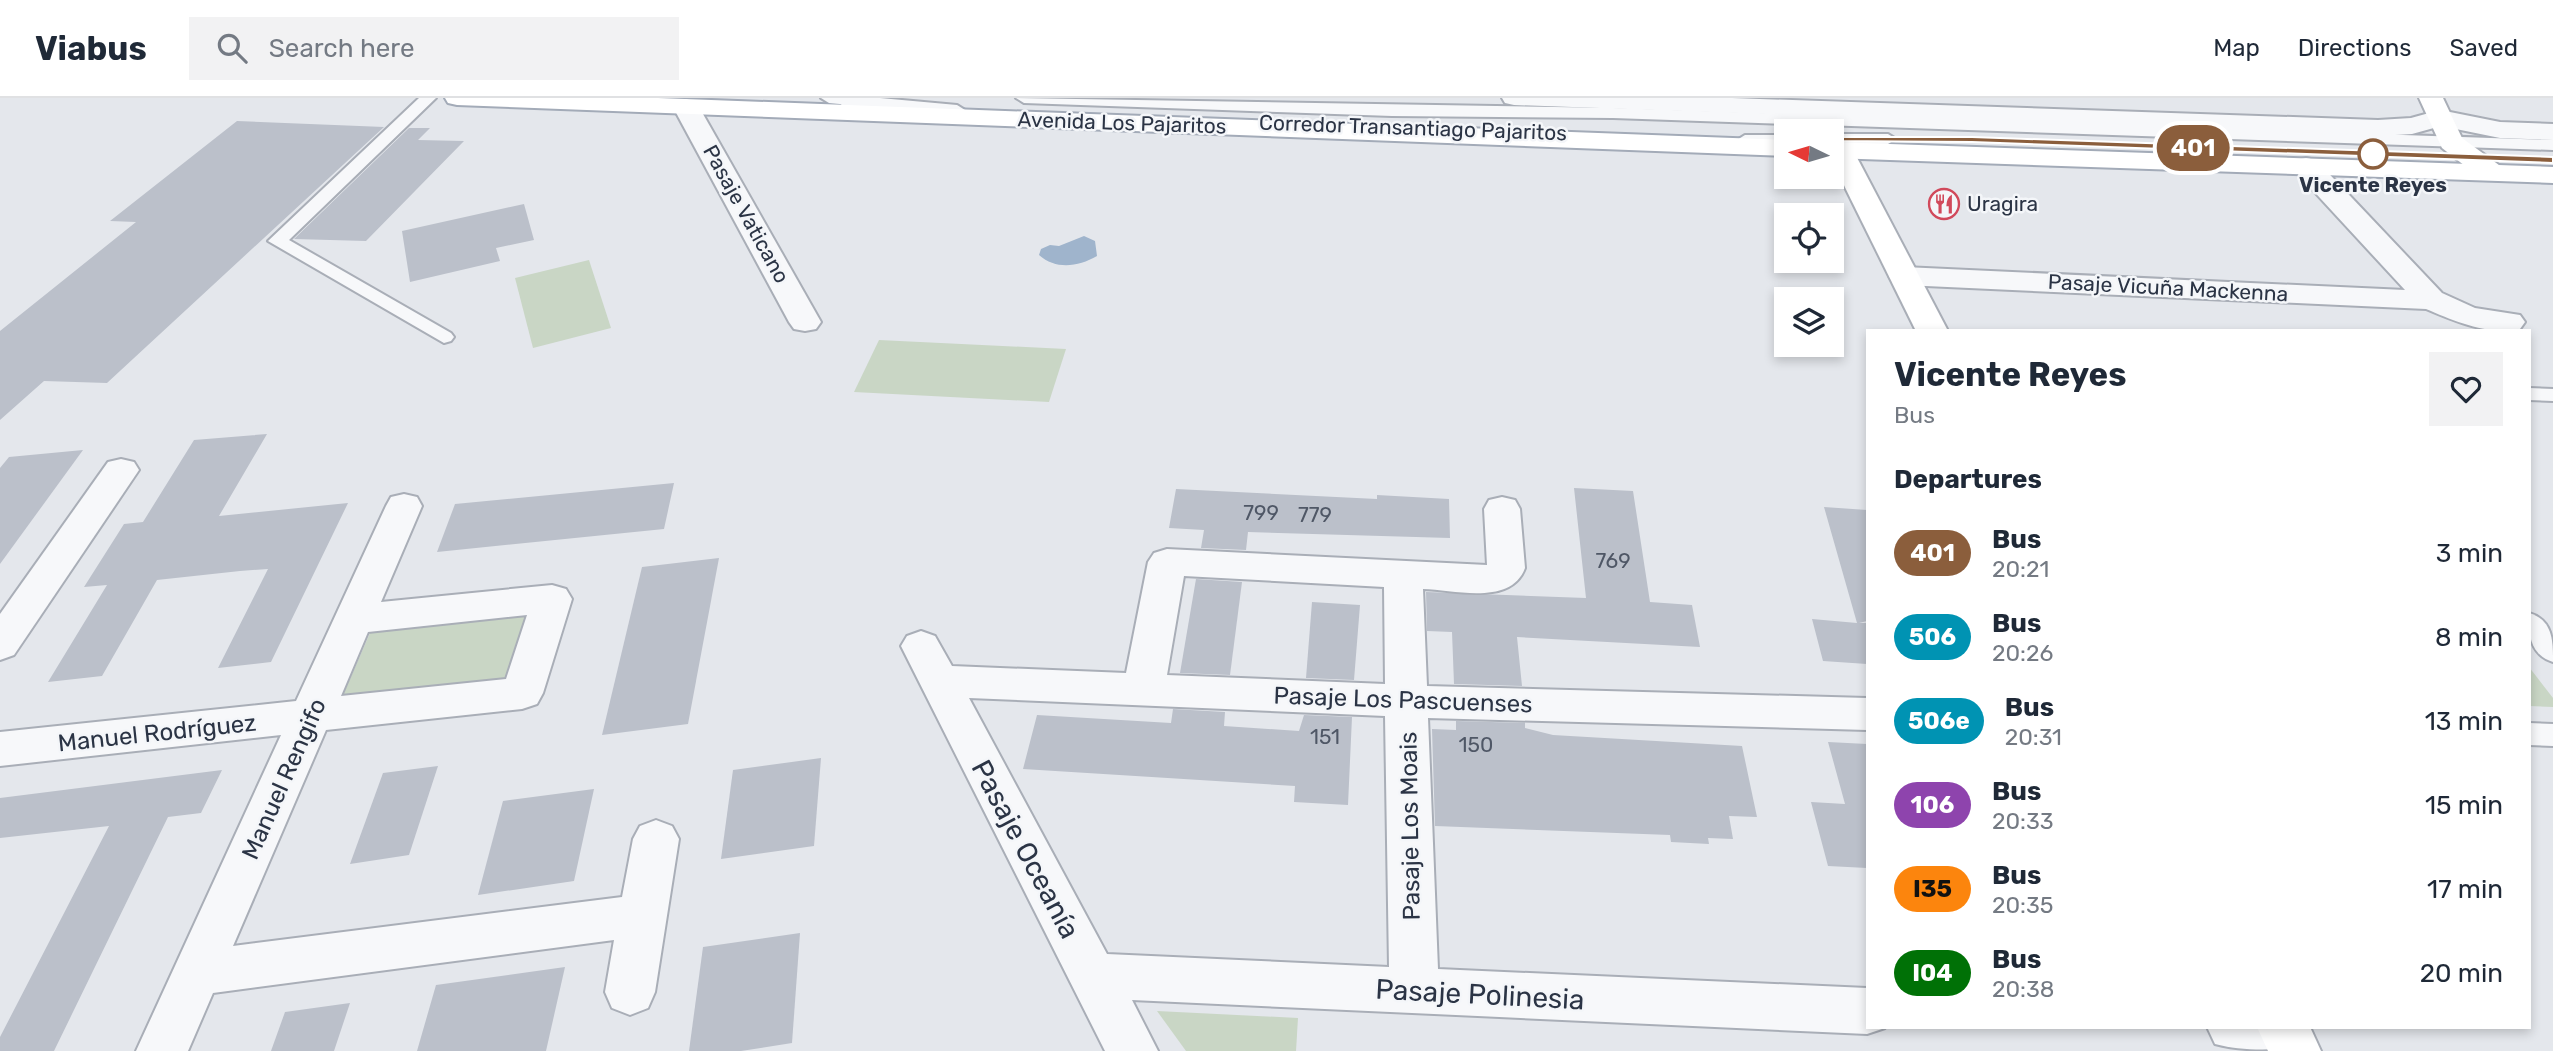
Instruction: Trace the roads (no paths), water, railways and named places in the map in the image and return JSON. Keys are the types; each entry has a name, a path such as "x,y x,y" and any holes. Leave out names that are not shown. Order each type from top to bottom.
{"main road":[{"name":"Avenida Los Pajaritos","path":"457,98 686,107 848,103 1774,147"},
{"path":"2448,129 2493,174"},
{"path":"1844,146 2553,176"},
{"path":"1844,163 1931,329"}],"street":[{"path":"1514,98 1740,102 2378,128 2412,126 2553,132"},
{"name":"Pasaje Vaticano","path":"686,107 805,322"},
{"name":"Pasaje Vicuña Mackenna","path":"2306,166 2431,300"},
{"name":"Pasaje Vicuña Mackenna","path":"1904,276 2431,300 2468,316 2509,322"},
{"path":"0,645 121,470"},
{"name":"Manuel Rengifo","path":"162,1051 404,506"},
{"path":"1144,690 1167,562 1490,580 1503,576 1506,568 1502,509"},
{"name":"Pasaje Los Moais","path":"1403,576 1414,991"},
{"name":"Manuel Rodríguez","path":"0,749 522,693 552,598 356,618"},
{"name":"Pasaje Los Pascuenses","path":"930,663 1144,690 1406,701 1866,714"},
{"name":"Pasaje Oceanía","path":"930,663 1132,1051"},
{"path":"630,992 656,839"},
{"path":"197,972 643,915"},
{"name":"Pasaje Polinesia","path":"1093,976 1866,1011"},
{"path":"2245,1029 2287,1036"}],"lane":[{"path":"428,98 277,241 444,337"},
{"name":"Corredor Transantiago Pajaritos","path":"1024,98 1392,111 2448,129 2553,145"},
{"name":"Corredor Transantiago Pajaritos","path":"848,103 1093,116 1774,139"},
{"name":"Corredor Transantiago Pajaritos","path":"1844,146 2448,129 2553,160"},
{"path":"2531,394 2553,395"},
{"path":"2531,624 2553,652"},
{"path":"2531,734 2553,735"}],"water":[{"path":"1084,236 1095,241 1097,256 1090,260 1060,265 1039,255 1041,249 1050,245 1059,246"}],"place":[{"name":"Vicente Reyes","path":"2373,154"},
{"name":"Uragira","path":"1944,204"}]}
